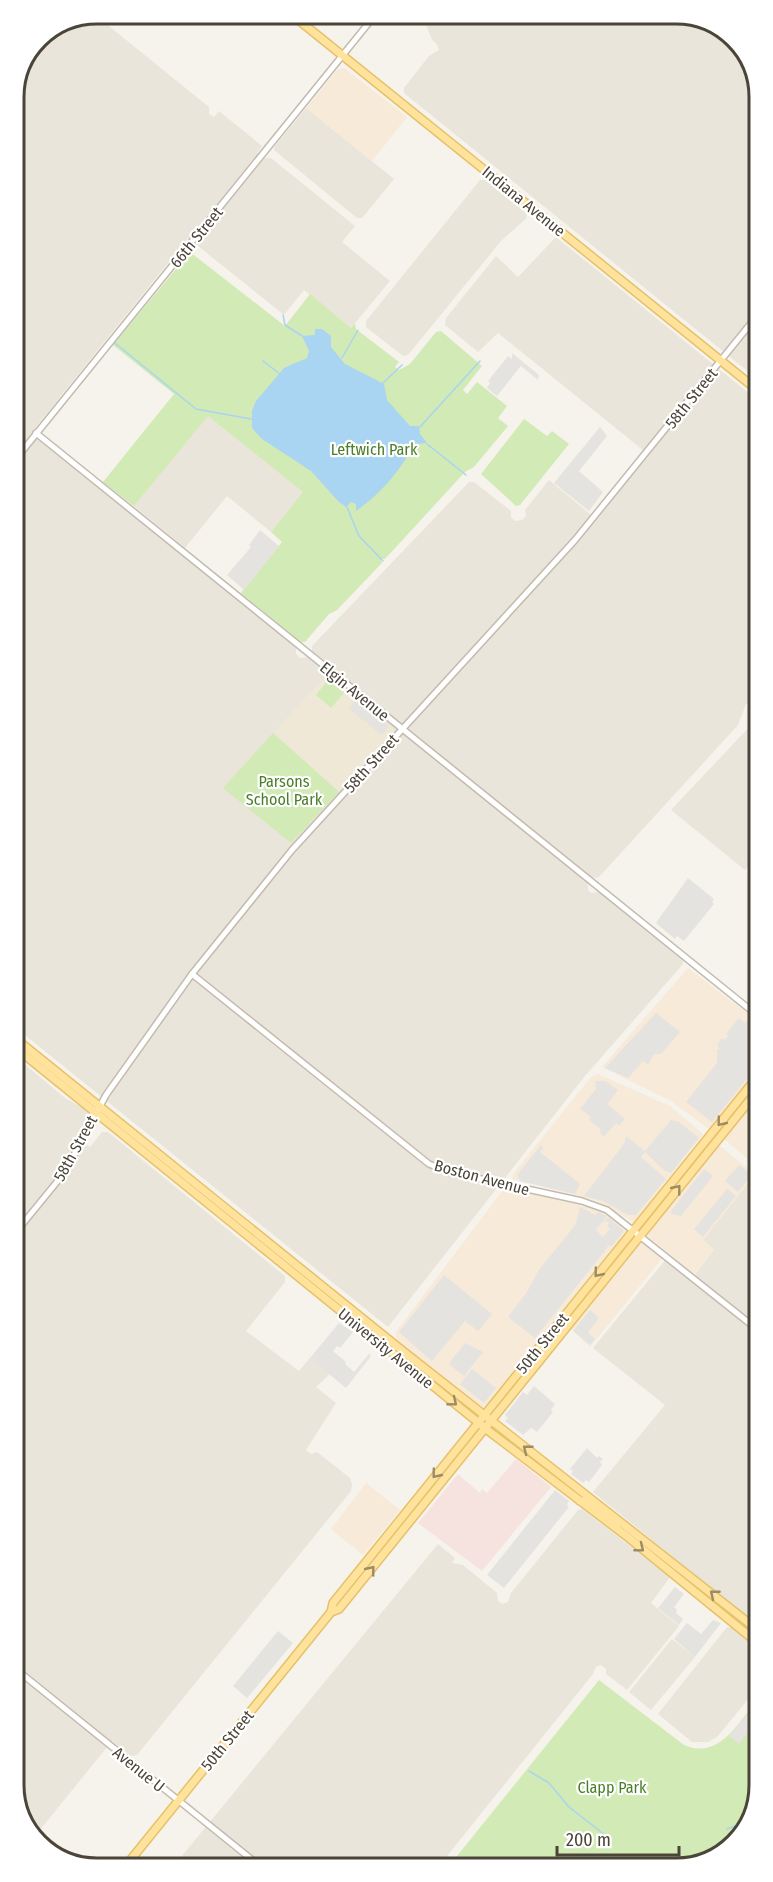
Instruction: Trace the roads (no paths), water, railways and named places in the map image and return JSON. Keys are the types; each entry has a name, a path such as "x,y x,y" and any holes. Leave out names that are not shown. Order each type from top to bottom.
{"main road":[{"name":"Indiana Avenue","path":"304,24 749,383"},
{"name":"University Avenue","path":"24,1046 97,1109 477,1422 749,1636"},
{"name":"University Avenue","path":"24,1054 97,1109 483,1415 635,1531 749,1623"},
{"name":"50th Street","path":"132,1858 331,1612 333,1603 477,1422 749,1087"},
{"name":"50th Street","path":"331,1612 339,1609 492,1422 640,1234 749,1101"},
{"path":"543,1473 549,1466"},
{"path":"580,1501 587,1501 614,1521 635,1531"}],"street":[{"name":"66th Street","path":"24,448 368,24"},
{"name":"58th Street","path":"24,1223 66,1172 97,1109 192,974 292,850 575,540 749,326"},
{"name":"Elgin Avenue","path":"36,433 749,1009"},
{"name":"Boston Avenue","path":"192,974 429,1164 449,1172 594,1204 618,1216 749,1323"},
{"name":"Avenue U","path":"24,1676 250,1858"}],"water":[{"path":"315,329 322,329 331,336 331,347 345,364 384,384 387,400 410,426 419,426 420,434 427,443 415,444 390,480 356,511 356,504 351,502 346,507 339,502 311,471 262,439 252,428 252,411 256,401 284,368 307,358 309,351 302,336 315,335"}],"waterway":[{"path":"283,315 285,325 302,336"},
{"path":"342,358 358,330"},
{"path":"115,343 196,409 251,419"},
{"path":"263,361 280,374"},
{"path":"420,427 480,361"},
{"path":"383,383 402,365"},
{"path":"427,444 466,475"},
{"path":"347,507 359,536 383,561"},
{"path":"529,1771 549,1783 569,1807 610,1839"},
{"path":"727,1829 737,1825"}],"park label":[{"name":"Leftwich Park","path":"374,449"},
{"name":"Parsons School Park","path":"284,790"},
{"name":"Clapp Park","path":"612,1787"}]}
